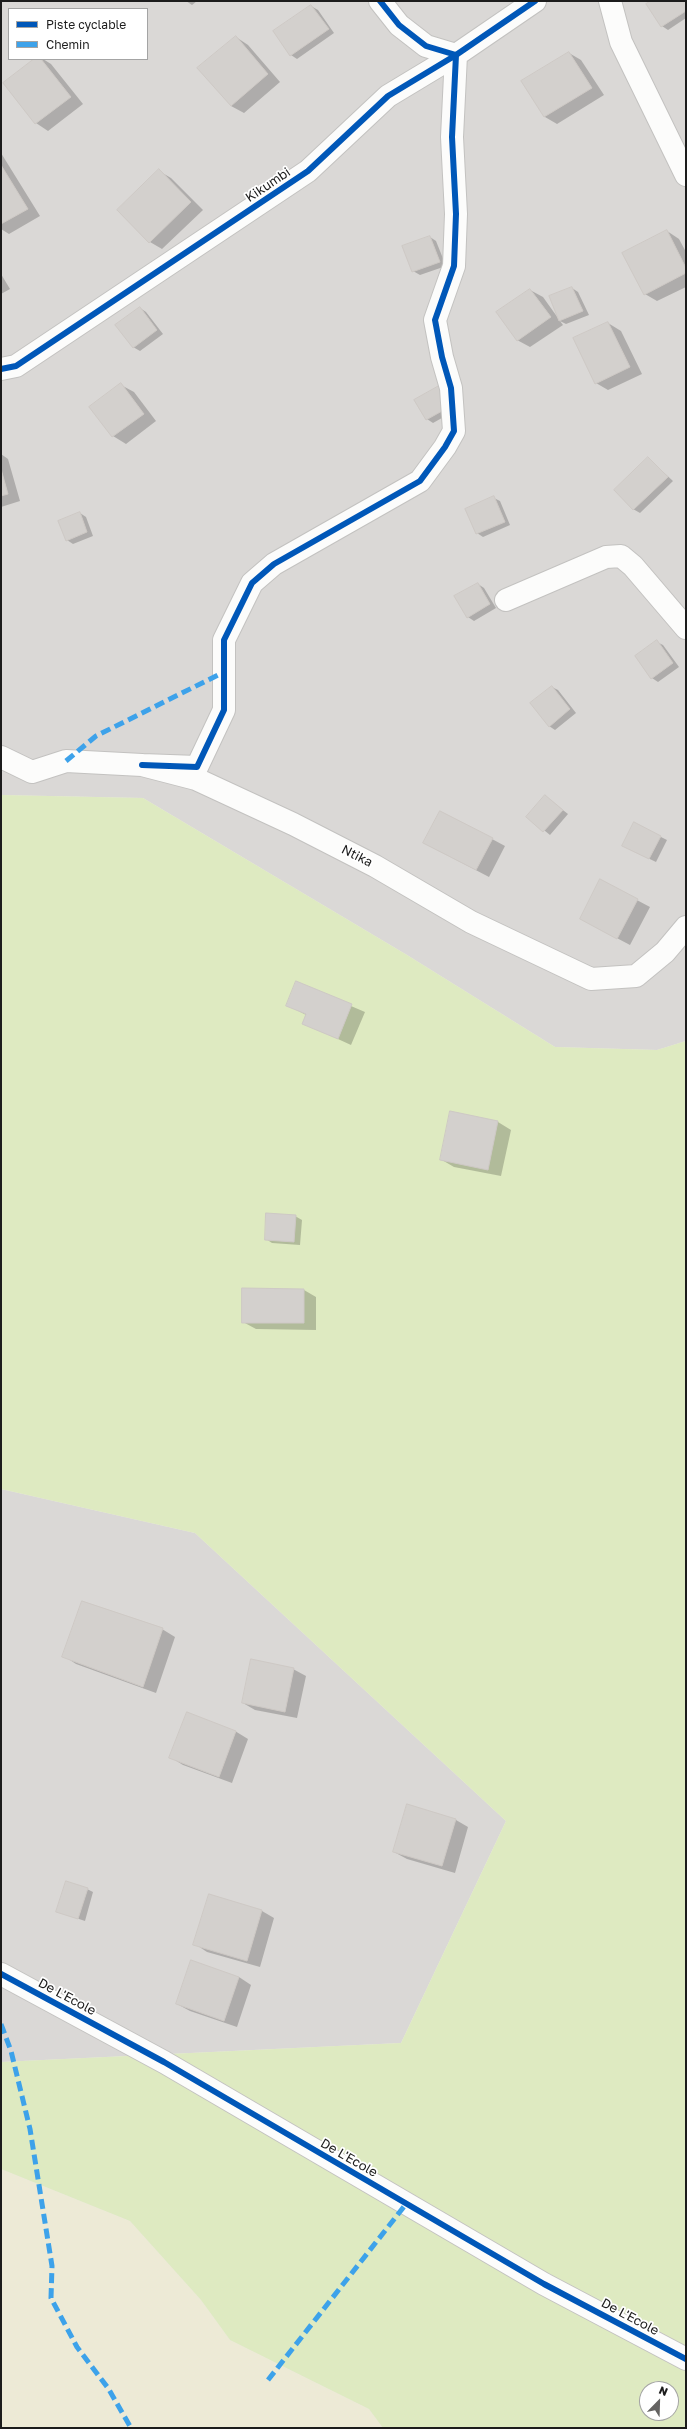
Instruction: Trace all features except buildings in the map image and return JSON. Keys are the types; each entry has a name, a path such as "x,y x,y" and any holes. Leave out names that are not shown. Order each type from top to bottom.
{"street":[{"path":"142,765 197,767 224,710 224,640 252,583 274,564 420,481 446,448 454,431 451,388 442,357 435,320 454,266 456,214 452,137 456,55 426,46 399,25 380,1"},
{"name":"Kikumbi","path":"1,369 16,366 308,171 388,96 456,55 535,1"},
{"path":"610,1 621,42 686,175"},
{"path":"506,600 598,560 621,556 633,566 686,628"},
{"name":"Ntika","path":"1,757 32,772 66,761 142,765 196,780 294,824 376,866 471,922 591,979 636,976 665,952 686,927"},
{"name":"De L'Ecole","path":"1,1974 164,2062 544,2284 686,2359"}],"shaded area":[{"path":"1,1 686,1 686,1041 657,1050 555,1047 407,955 143,798 1,795"},
{"path":"1,1489 195,1533 506,1821 401,2043 1,2062"},
{"path":"1,2169 130,2221 201,2300 230,2340 369,2409 383,2428 1,2428"}],"green space":[{"path":"1,795 143,798 407,955 555,1047 657,1050 686,1041 686,2428 383,2428 369,2409 230,2340 201,2300 130,2221 1,2169 1,2062 401,2043 506,1821 195,1533 1,1489"}],"marked path":[{"path":"66,761 96,736 224,672"},
{"path":"1,2024 11,2051 30,2129 52,2266 51,2298 77,2347 108,2388 131,2428"},
{"path":"268,2380 406,2204"}],"cycle path":[{"path":"142,765 197,767 224,710 224,640 252,583 274,564 420,481 445,447 454,431 451,388 442,357 435,320 454,266 456,214 452,137 456,55 426,46 399,25 380,1"},
{"path":"1,369 16,366 308,171 388,96 456,55 535,1"},
{"path":"1,1974 164,2062 544,2284 686,2359"}]}
